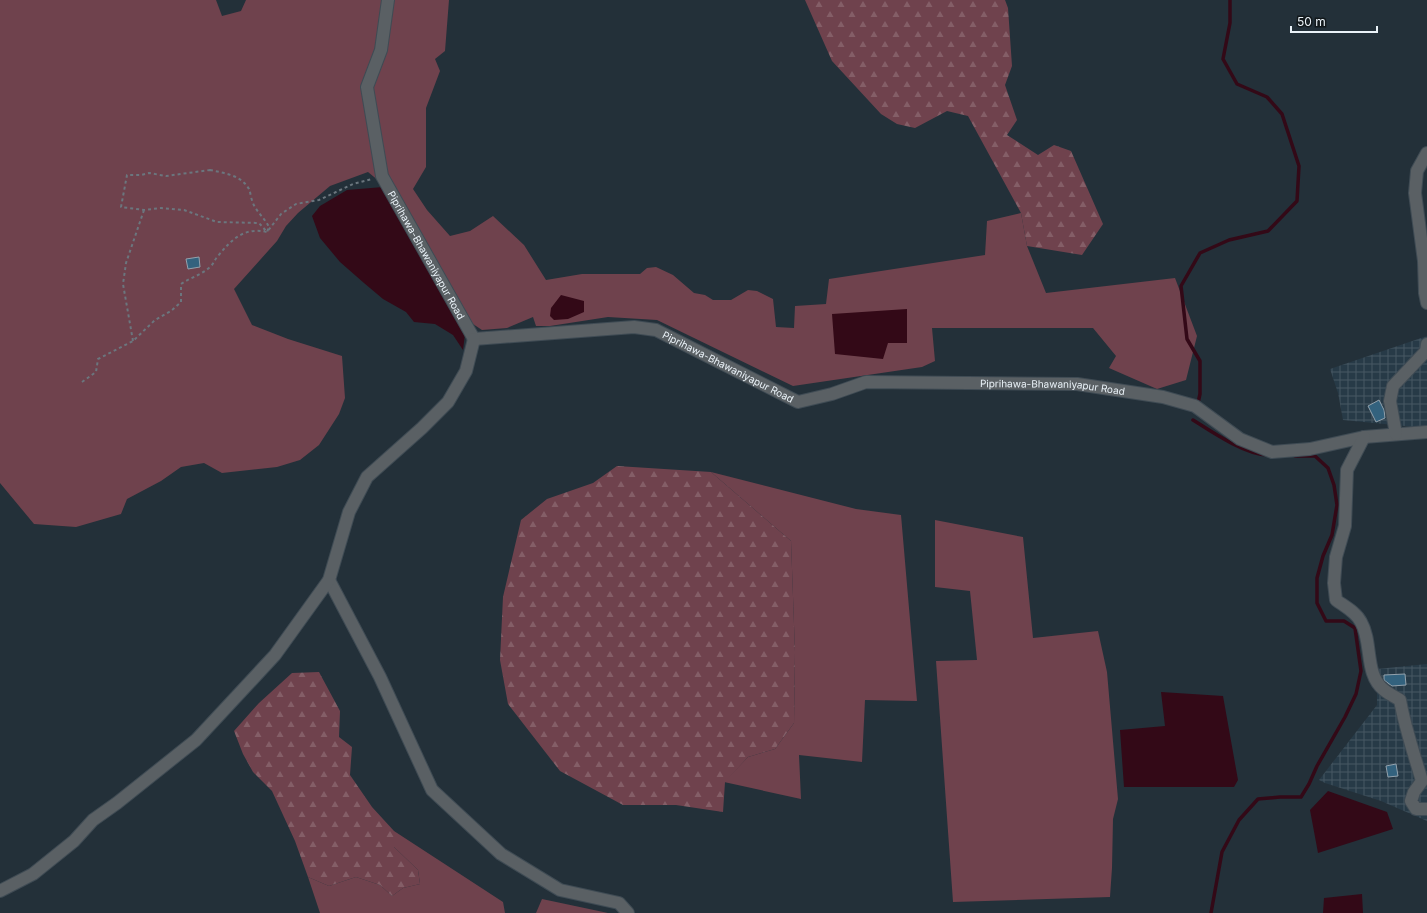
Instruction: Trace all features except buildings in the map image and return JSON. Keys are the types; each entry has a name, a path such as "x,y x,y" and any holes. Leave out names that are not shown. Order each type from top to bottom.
{"street":[{"name":"Piprihawa-Bhawaniyapur Road","path":"388,0 381,50 367,87 382,176 474,339 634,327 656,330 798,402 832,394 866,382 1077,384 1163,397 1195,406 1240,439 1272,452 1310,449 1364,438 1427,432"},
{"path":"1427,153 1417,171 1414,194 1424,261 1425,293 1427,303"},
{"path":"0,891 33,874 74,841 93,820 117,803 196,740 275,655 329,580 350,512 367,477 422,428 448,402 466,371 474,339"},
{"path":"1396,434 1390,401 1392,386 1426,351 1427,344"},
{"path":"1364,438 1347,470 1345,526 1336,557 1334,583 1336,600 1352,611 1361,620 1367,635 1372,675 1384,690 1400,700 1408,738 1422,781 1414,792 1411,801 1416,809 1427,809"},
{"path":"329,580 380,677 432,790 501,854 560,890 619,903 628,913"}],"path":[{"path":"210,170 236,177 248,188 254,206 264,217 269,227 267,232 259,223 217,222 184,210 161,208 144,210 121,207 127,175 141,175 149,173 166,176 210,170"},
{"path":"267,232 281,214 296,204 319,200 353,184 382,176"},
{"path":"133,341 123,284 126,262 144,210"},
{"path":"82,382 96,372 98,359 133,341 155,320 171,311 181,302 181,284 212,266 216,258 231,241 250,230 267,232"}],"shaded area":[{"path":"383,187 465,334 463,350 453,335 435,324 414,322 406,312 383,299 340,262 320,238 312,216 320,206 347,190"},
{"path":"561,295 584,301 584,312 568,319 554,320 550,316 551,308"},
{"path":"907,309 907,343 888,343 883,359 835,354 832,314"},
{"path":"1427,336 1427,426 1415,427 1343,420 1338,393 1330,369"},
{"path":"1427,664 1427,821 1381,801 1319,780 1377,705 1377,669"},
{"path":"1161,692 1223,696 1238,780 1234,787 1124,787 1120,730 1165,726"},
{"path":"1328,791 1387,812 1393,829 1318,853 1310,810"},
{"path":"1362,894 1363,913 1323,913 1324,898"}],"green space":[{"path":"0,0 216,0 222,16 241,11 246,0 449,0 445,51 435,59 440,71 426,108 426,167 413,189 427,210 450,236 470,231 493,216 524,245 546,280 582,274 640,274 647,268 656,267 673,275 694,293 705,295 713,300 731,300 748,290 757,291 773,299 776,327 794,328 795,306 826,304 829,279 985,255 987,221 1021,213 1027,246 1046,293 1175,278 1197,336 1186,380 1157,389 1109,368 1116,356 1093,328 932,328 935,361 922,367 793,386 657,320 608,317 550,326 536,326 533,317 507,328 482,330 461,316 391,191 368,172 330,186 298,213 286,226 277,241 234,289 252,325 288,339 342,356 345,398 339,414 319,445 300,460 277,467 222,473 204,463 181,467 161,481 127,499 121,514 76,527 34,524 0,483"},
{"path":"805,0 1005,0 1008,8 1012,66 1005,85 1017,120 1007,135 1038,155 1054,145 1071,151 1103,224 1082,255 1027,246 1021,213 968,116 947,111 915,128 897,124 881,114 832,61"},
{"path":"617,466 711,472 791,541 795,652 794,723 775,749 748,757 725,782 723,812 676,805 623,805 560,771 508,704 500,660 503,597 521,520 547,499 593,483"},
{"path":"711,472 856,509 901,515 917,701 865,700 862,762 799,755 801,799 724,782 748,757 775,749 794,723 795,652 791,541"},
{"path":"935,520 1023,537 1033,638 1098,631 1107,672 1118,799 1113,819 1110,897 953,902 936,661 977,660 970,591 935,587"},
{"path":"319,672 340,711 339,737 352,747 350,775 372,807 394,831 394,847 418,870 420,884 403,888 392,896 380,885 356,877 329,886 308,877 295,841 272,791 253,772 243,754 234,731 259,703 292,673"},
{"path":"394,831 503,902 505,913 320,913 308,877 329,886 356,877 380,885 392,896 403,888 420,884 418,870 394,847"},
{"path":"542,899 608,913 536,913"}],"waterway":[{"path":"1198,403 1200,394 1200,361 1187,339 1181,286 1200,253 1229,240 1268,231 1297,201 1299,166 1282,114 1267,97 1237,84 1223,59 1230,23 1230,0"},
{"path":"1193,420 1238,447 1258,454 1267,455"},
{"path":"1211,913 1222,852 1239,820 1258,799 1301,797 1356,694 1361,671 1355,628 1344,621 1326,621 1317,603 1317,578 1323,556 1332,535 1337,505 1334,485 1328,468 1315,456 1295,456"}]}
